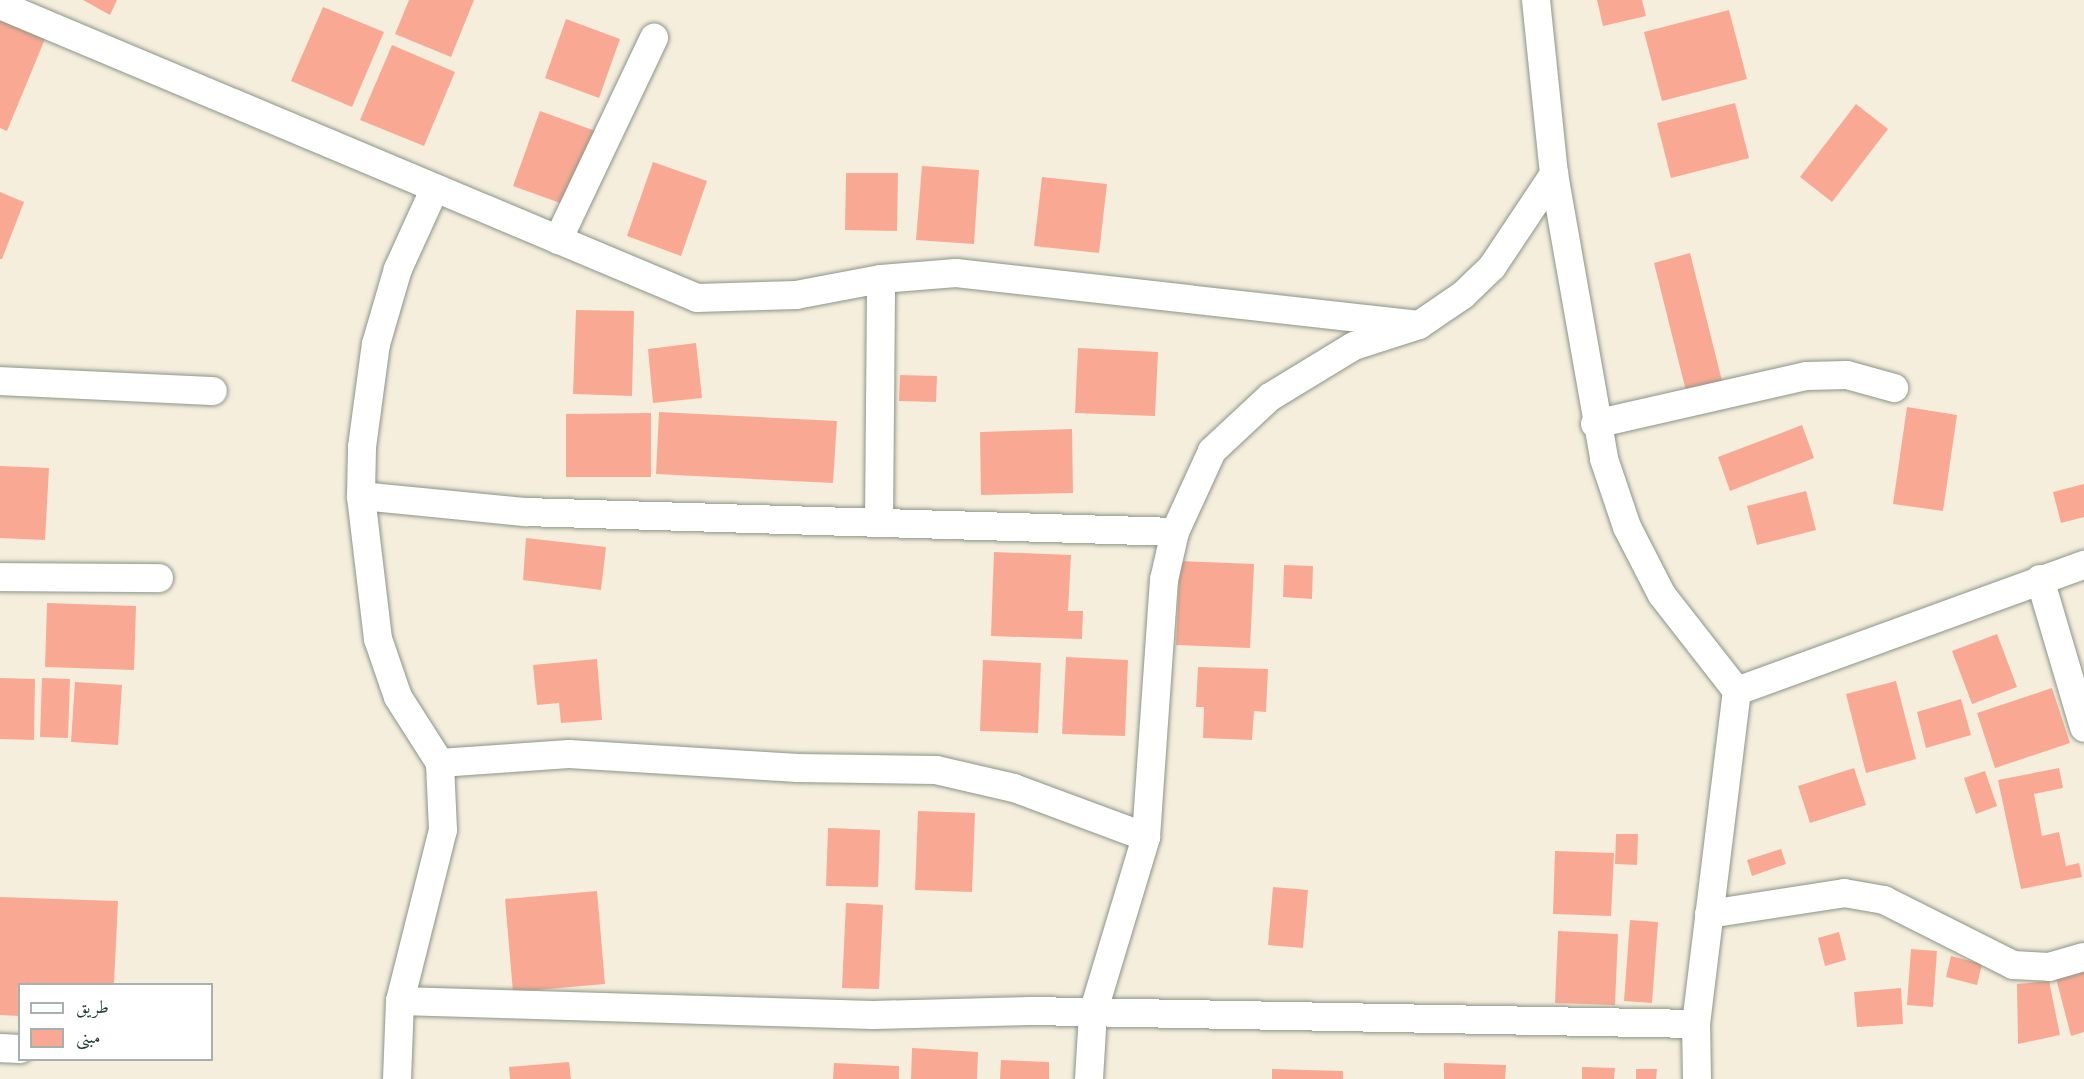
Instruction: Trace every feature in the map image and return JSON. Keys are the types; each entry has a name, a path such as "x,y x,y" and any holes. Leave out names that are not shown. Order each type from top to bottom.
{"street":[{"path":"1536,0 1554,174 1595,424 1614,493 1642,559 1684,629 1737,691 1696,1024 1696,1079"},
{"path":"0,5 434,190 697,298 796,295 881,279 956,273 1419,325"},
{"path":"558,240 654,38"},
{"path":"1089,1079 1093,1013 1146,837 1164,580 1174,532 1212,451 1270,397 1354,346 1419,325 1492,267 1554,174"},
{"path":"397,1079 400,1001 442,830 440,762 399,697 378,639 361,496 376,344 398,269 434,190"},
{"path":"879,522 881,279"},
{"path":"1595,424 1807,375 1847,375 1894,388"},
{"path":"0,381 213,391"},
{"path":"361,496 525,512 1174,532"},
{"path":"1737,691 2040,579 2084,565"},
{"path":"0,577 159,578"},
{"path":"2040,579 2084,728"},
{"path":"440,762 569,754 798,768 936,770 1014,788 1146,837"},
{"path":"1709,914 1844,893 1884,900 2013,965 2049,967 2084,957"},
{"path":"400,1001 873,1015 1093,1013 1696,1024"},
{"path":"0,1048 18,1049"}],"building":[{"path":"83,0 117,0 110,15"},
{"path":"409,0 474,0 451,57 395,34"},
{"path":"1597,0 1642,0 1646,16 1603,26"},
{"path":"323,7 384,32 352,107 291,81"},
{"path":"1729,10 1747,79 1662,101 1644,32"},
{"path":"0,14 47,34 7,131 0,128"},
{"path":"566,19 620,39 599,98 545,78"},
{"path":"392,45 455,72 424,146 360,120"},
{"path":"1735,103 1749,158 1671,178 1657,123"},
{"path":"1856,104 1888,129 1832,202 1800,177"},
{"path":"540,111 601,133 574,208 513,186"},
{"path":"653,162 707,181 681,256 627,236"},
{"path":"922,166 979,170 974,244 916,240"},
{"path":"846,173 898,173 897,231 845,230"},
{"path":"1042,177 1107,184 1099,253 1034,246"},
{"path":"0,192 24,202 2,259 0,259"},
{"path":"1690,253 1722,381 1686,391 1654,263"},
{"path":"576,310 634,311 632,396 573,394"},
{"path":"696,343 702,398 653,403 648,349"},
{"path":"1078,348 1158,352 1155,416 1075,413"},
{"path":"900,375 937,376 936,402 899,401"},
{"path":"1907,407 1957,415 1943,511 1893,504"},
{"path":"659,412 837,421 833,483 656,474"},
{"path":"651,413 651,477 566,477 566,414"},
{"path":"1802,425 1814,458 1730,491 1718,457"},
{"path":"1072,429 1073,493 981,495 980,432"},
{"path":"0,466 49,468 45,540 0,538"},
{"path":"2084,484 2084,517 2061,523 2053,492"},
{"path":"1806,491 1816,530 1757,545 1747,506"},
{"path":"526,538 606,547 601,590 523,580"},
{"path":"994,552 1071,555 1068,611 1083,611 1082,639 991,636"},
{"path":"1180,561 1254,564 1250,648 1176,645"},
{"path":"1284,565 1313,566 1312,599 1283,597"},
{"path":"47,603 136,606 134,670 45,667"},
{"path":"1997,634 2017,687 1972,704 1952,651"},
{"path":"1066,657 1128,660 1125,736 1062,734"},
{"path":"597,659 602,720 561,723 559,703 537,705 533,665"},
{"path":"983,660 1041,663 1038,733 980,731"},
{"path":"1198,667 1268,669 1266,712 1254,711 1252,740 1203,738 1204,707 1196,707"},
{"path":"0,678 35,679 34,740 0,739"},
{"path":"42,678 70,679 68,738 40,737"},
{"path":"1896,681 1916,759 1866,773 1846,694"},
{"path":"75,682 122,685 118,745 71,742"},
{"path":"2052,688 2070,743 1995,768 1977,713"},
{"path":"1961,699 1971,735 1926,748 1917,712"},
{"path":"1854,768 1866,805 1810,823 1798,786"},
{"path":"2059,768 2063,788 2034,794 2042,836 2059,832 2066,866 2079,863 2082,877 2021,889 1998,780"},
{"path":"1985,771 1997,806 1976,814 1964,778"},
{"path":"918,811 975,813 972,892 915,890"},
{"path":"828,828 880,830 878,887 826,886"},
{"path":"1616,834 1638,834 1637,865 1615,864"},
{"path":"1781,849 1786,864 1752,876 1747,860"},
{"path":"1555,851 1614,853 1611,916 1553,914"},
{"path":"1273,887 1308,890 1303,948 1268,945"},
{"path":"597,891 605,984 513,992 505,899"},
{"path":"0,897 118,901 114,983 18,983 18,1016 0,1015"},
{"path":"846,903 883,905 879,989 842,988"},
{"path":"1630,920 1658,922 1652,1003 1624,1001"},
{"path":"1558,931 1618,934 1615,1005 1555,1003"},
{"path":"1839,932 1846,960 1825,966 1818,938"},
{"path":"1911,949 1937,951 1933,1007 1907,1005"},
{"path":"1951,956 1982,964 1977,985 1946,977"},
{"path":"2084,968 2084,1032 2071,1036 2056,978"},
{"path":"2049,981 2060,1035 2018,1044 2017,984"},
{"path":"1901,988 1903,1024 1857,1027 1854,992"},
{"path":"912,1048 978,1052 977,1079 911,1079"},
{"path":"1001,1060 1049,1062 1049,1079 1000,1079"},
{"path":"569,1062 571,1079 510,1079 509,1067"},
{"path":"834,1063 899,1066 899,1079 833,1079"},
{"path":"1444,1063 1506,1065 1505,1079 1444,1079"},
{"path":"1582,1067 1615,1068 1614,1079 1582,1079"},
{"path":"1272,1069 1343,1071 1343,1079 1272,1079"},
{"path":"1636,1069 1657,1069 1656,1079 1636,1079"}]}
